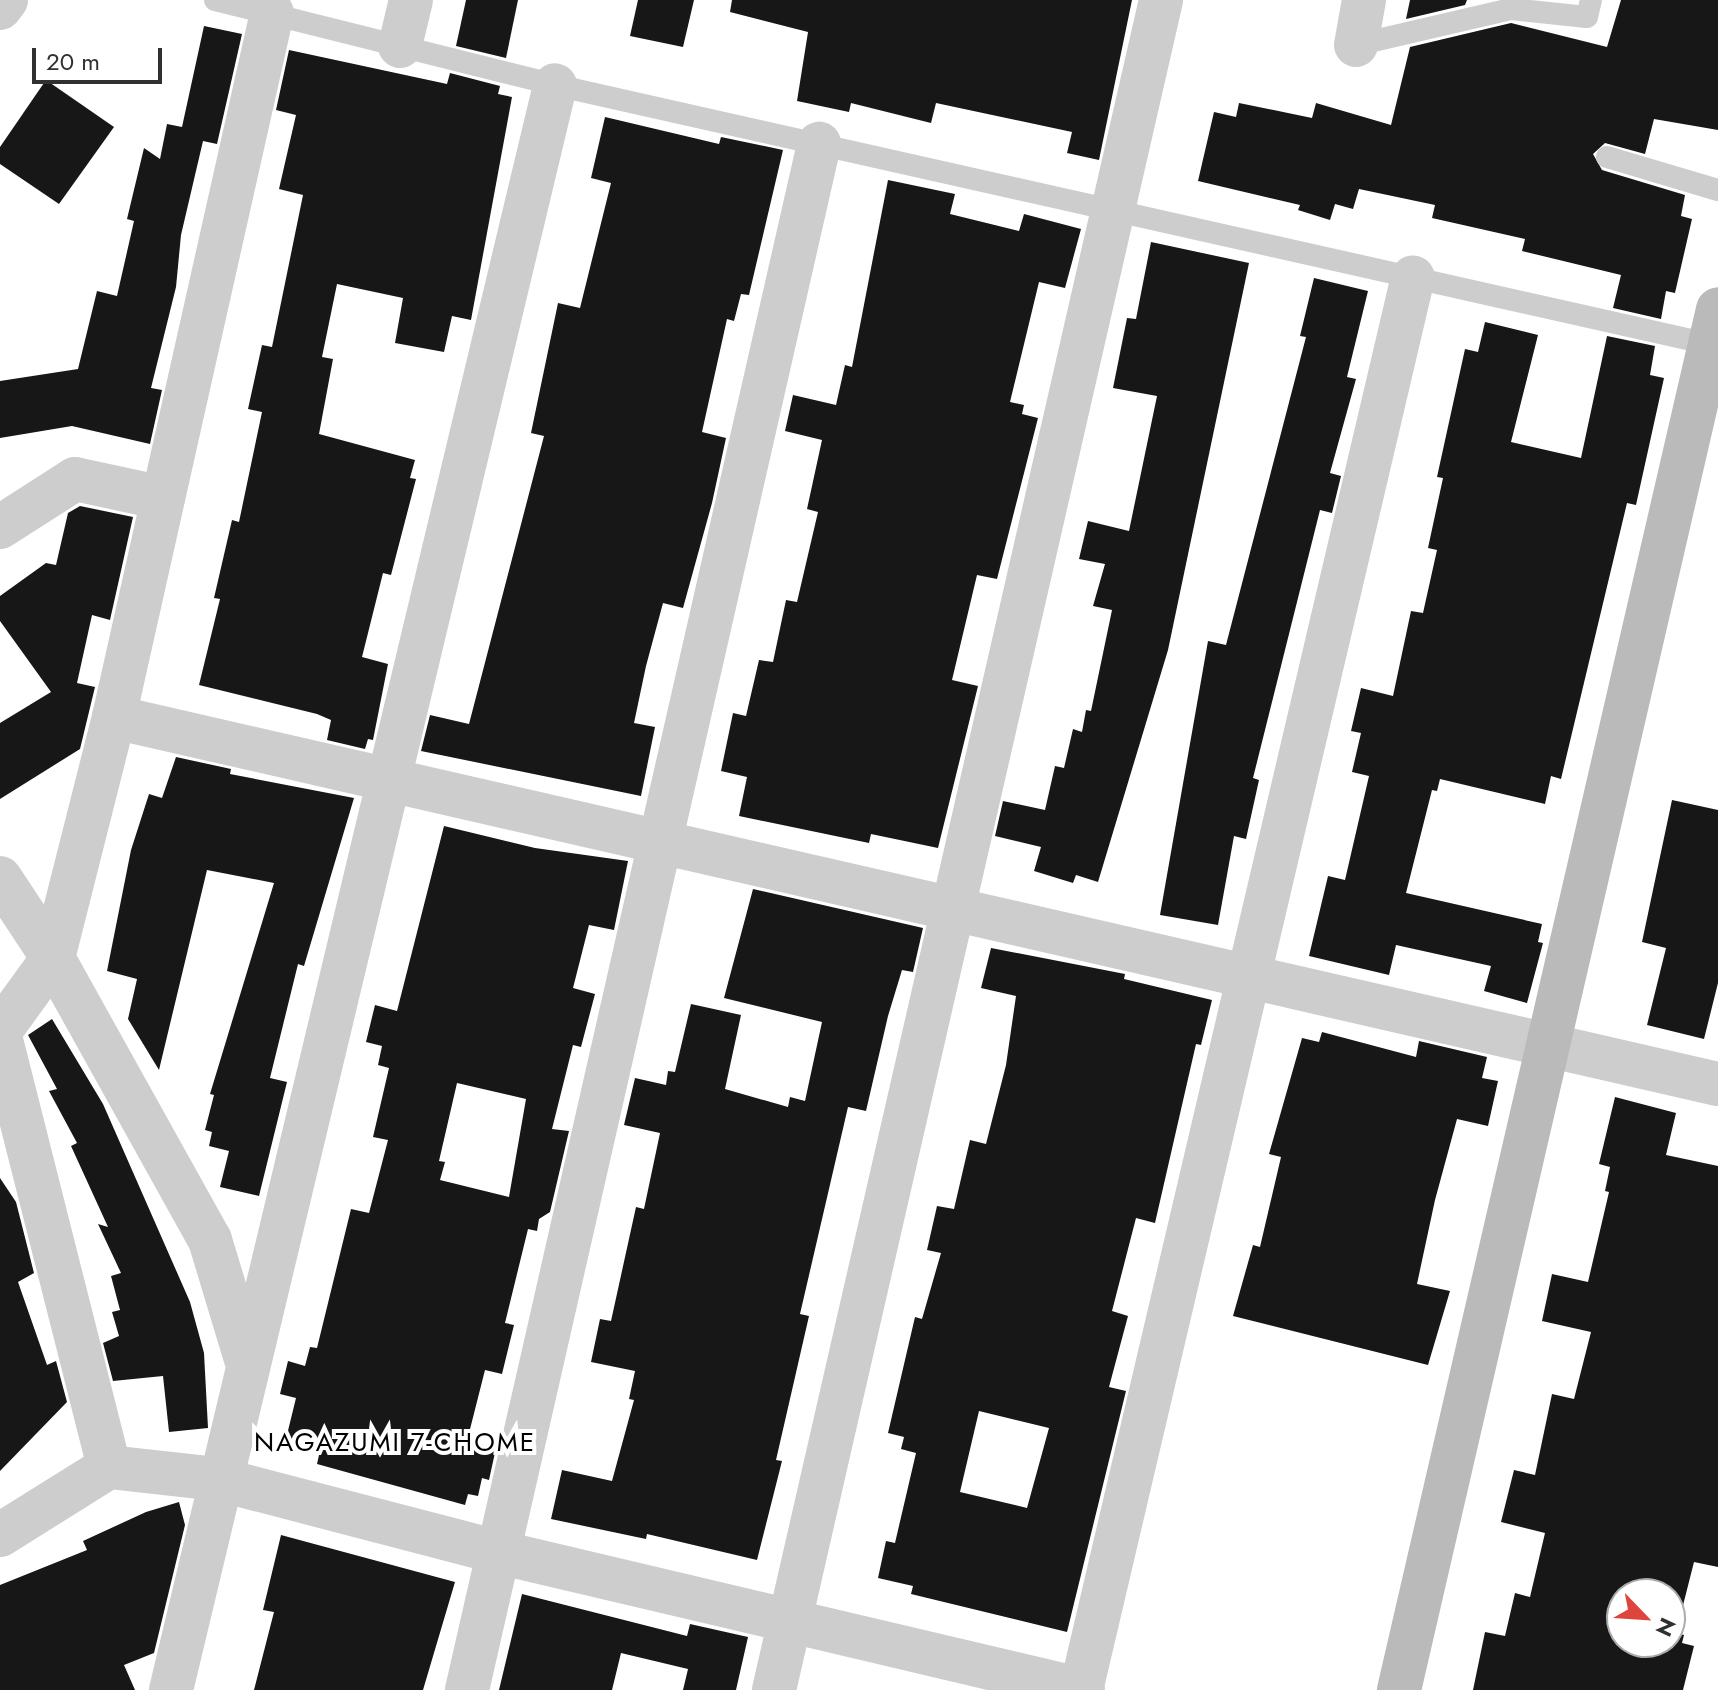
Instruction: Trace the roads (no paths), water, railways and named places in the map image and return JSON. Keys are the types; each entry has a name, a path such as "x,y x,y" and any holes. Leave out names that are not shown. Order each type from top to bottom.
{"street":[{"path":"0,8 6,0"},
{"path":"400,46 411,0"},
{"path":"774,1690 956,910 1161,0"},
{"path":"1356,45 1364,0"},
{"path":"109,1467 16,1173 0,1034 53,958 114,717 272,13"},
{"path":"171,1690 218,1479 555,85"},
{"path":"467,1690 657,842 819,144"},
{"path":"0,1535 109,1467 218,1479 498,1552 1082,1690 1246,977 1413,277"},
{"path":"1399,1690 1546,1046 1716,333"},
{"path":"0,527 75,479 163,498"},
{"path":"114,717 1718,1084"},
{"path":"0,878 53,958 210,1240 247,1361"},
{"path":"210,1240 273,1254"}],"lane":[{"path":"215,0 555,85 1413,277 1716,333"},
{"path":"1356,45 1511,9 1587,17 1591,0"},
{"path":"1607,157 1718,190"}],"district":[{"name":"NAGAZUMI 7-CHOME","path":"395,1443"}]}
